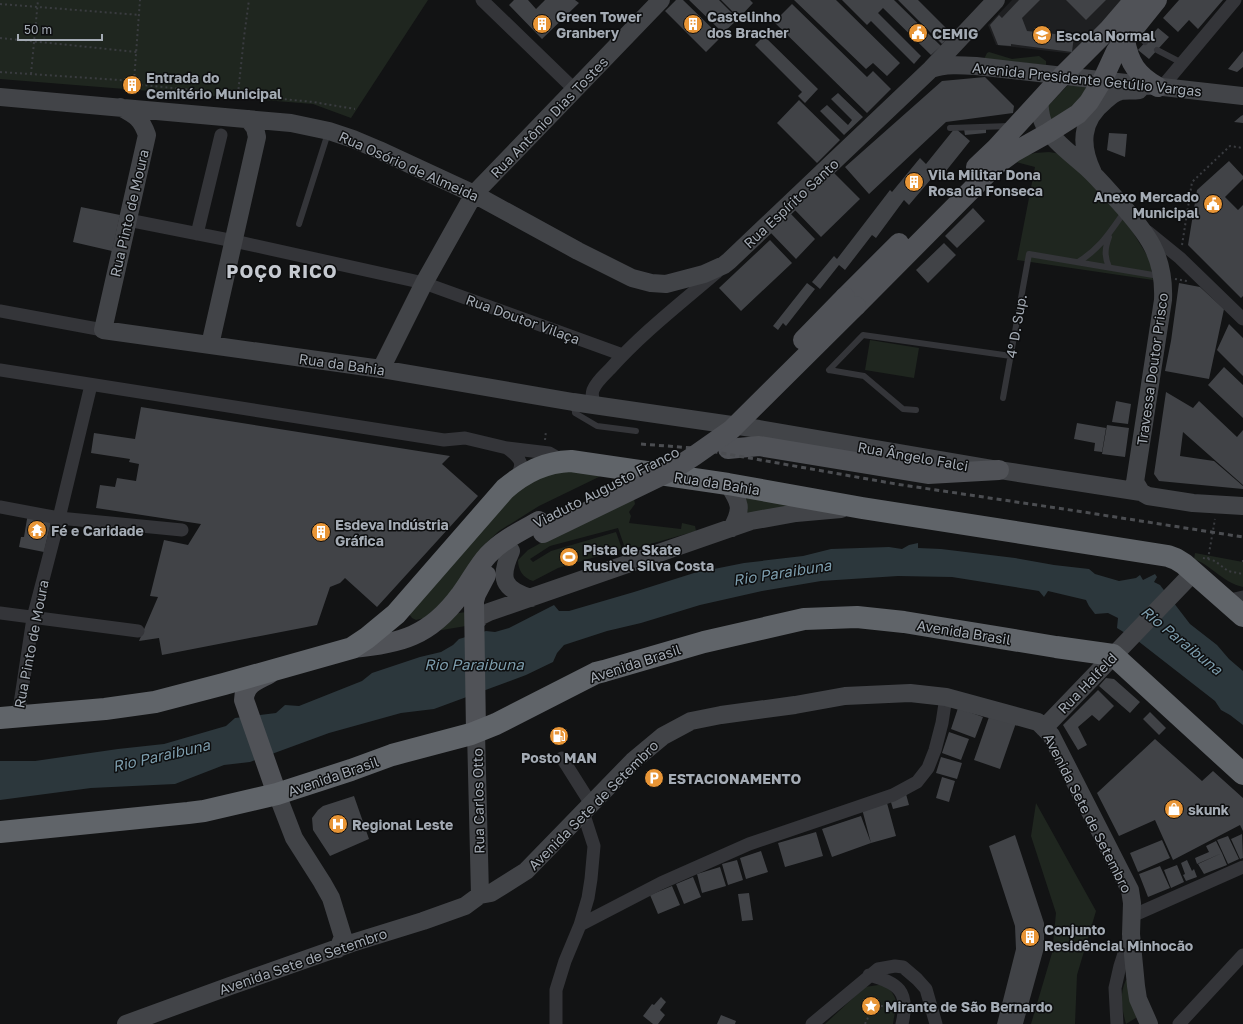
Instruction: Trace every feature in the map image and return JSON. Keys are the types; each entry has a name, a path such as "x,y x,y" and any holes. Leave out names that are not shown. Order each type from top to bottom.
{"highway":[{"path":"9,718 105,709 155,702 352,648 367,638 396,614 512,482 535,469 556,462 567,461"},
{"name":"Rua da Bahia","path":"567,461 728,484 862,508"},
{"path":"862,508 1168,556 1194,570 1234,599 1243,616"},
{"name":"Avenida Brasil","path":"0,832 188,814 204,811 274,786 351,770 392,755 476,732 496,724 596,673 704,642 804,619 858,617 904,622 1113,655"},
{"path":"1113,655 1243,774"}],"main road":[{"name":"Rua Antônio Dias Tostes","path":"381,369 424,283 474,194 661,0"},
{"name":"Rua Espírito Santo","path":"724,265 931,69 996,0"},
{"path":"850,301 1134,0"},
{"path":"1157,0 1134,38 1129,59 1133,66 1151,83 1160,87"},
{"path":"850,301 995,166 1014,152 1078,114 1089,102 1103,79 1116,51 1134,38"},
{"name":"Avenida Presidente Getúlio Vargas","path":"931,69 961,65 1103,79 1243,96"},
{"path":"1094,175 1087,161 1086,154 1084,130 1087,120 1097,107 1116,93 1121,91 1131,92 1160,87"},
{"name":"Rua Osório de Almeida","path":"4,99 120,107 291,123 328,131 354,139 474,194 578,251 632,278 651,283 666,284 704,274 724,265"},
{"path":"1039,101 1042,121 1048,133 1094,175"},
{"name":"Rua Pinto de Moura","path":"103,330 147,135 141,121 136,116 120,107"},
{"path":"147,135 154,125 160,120 180,113"},
{"path":"210,344 257,137 255,128 248,119"},
{"name":"Travessa Doutor Prisco","path":"1094,175 1140,226 1154,248 1164,284 1163,300 1135,482 1141,492"},
{"name":"Viaduto Augusto Franco","path":"352,648 375,646 396,641 410,637 425,630 439,620 456,601 482,563 495,548 507,539 541,527 652,481 694,456 731,430 850,301"},
{"name":"Viaduto Augusto Franco","path":"474,628 474,601 480,584 496,563 541,527 661,462 707,432 850,301"},
{"name":"Rua da Bahia","path":"103,330 381,369 573,402 684,419"},
{"name":"Rua Ângelo Falci","path":"684,419 759,429 999,470 1141,492 1148,496 1193,503 1243,506"},
{"path":"694,456 728,449 759,446 928,474 999,470"},
{"path":"728,484 737,498 740,509 732,528"},
{"path":"474,628 481,616 489,612 751,521 770,517 826,510 862,508"},
{"path":"511,551 504,571 504,579 513,590 521,595 531,598"},
{"name":"Rua Halfeld","path":"1044,728 1194,570"},
{"name":"Rua Carlos Otto","path":"474,628 480,895"},
{"path":"283,668 252,683 244,692 244,700 294,838 322,882 330,898 344,943"},
{"name":"Avenida Sete de Setembro","path":"129,1024 344,943 423,921 465,906 480,895 491,893 526,871 633,761 663,736 691,721 845,696 910,693 946,697 1038,722 1051,735 1130,890 1132,903 1130,934 1136,986 1138,999 1149,1024"}],"street":[{"path":"482,0 575,90"},
{"path":"1160,87 1235,0"},
{"path":"197,234 221,135"},
{"name":"Rua Doutor Vilaça","path":"128,220 234,241 424,283 623,354"},
{"path":"1140,226 1180,258 1243,319"},
{"name":"Rua Espírito Santo","path":"595,405 592,396 593,391 597,384 623,354 724,265"},
{"name":"Rua da Bahia","path":"0,311 103,330"},
{"name":"Rua da Bahia","path":"0,370 444,440 465,438 507,448 549,454 567,461"},
{"name":"Rua Pinto de Moura","path":"9,718 91,385"},
{"path":"507,448 516,455 520,461 521,468 512,482"},
{"path":"0,507 59,518 182,530"},
{"path":"0,613 138,631"},
{"path":"580,925 661,883 749,844 894,795 917,782 928,768 935,750 942,724 946,697"},
{"path":"556,1024 556,990 565,961 580,925 590,885 594,846 587,808 562,758"},
{"path":"1132,916 1243,867"},
{"path":"1117,1024 1115,988 1130,934"},
{"path":"1180,1024 1243,955"},
{"path":"812,1024 869,975 878,969 895,966 903,967 926,989 936,1024"},
{"path":"869,975 885,980 896,986 900,991 904,1007 902,1024"}],"lane":[{"path":"1157,50 1182,63"},
{"path":"950,128 1016,126"},
{"path":"299,224 328,131"},
{"path":"1078,262 1100,246 1126,210"},
{"path":"1109,267 1105,257 1105,252 1112,230"},
{"name":"4º D. Sup.","path":"1003,398 1029,254 1078,262"},
{"path":"1078,262 1162,276"},
{"path":"916,410 903,409 864,376 829,370 863,335 1011,356"},
{"path":"573,402 575,413 597,426 636,431"}],"path":[{"path":"31,75 38,0"},
{"path":"140,0 137,52 133,84 313,102 355,109"},
{"path":"238,94 249,0"},
{"path":"0,4 140,15"},
{"path":"0,38 137,52"},
{"path":"0,72 134,81"},
{"path":"1180,258 1192,182 1230,146 1243,148"},
{"path":"1194,570 1215,517"},
{"path":"1194,570 1191,556 1194,570"},
{"path":"1194,570 1215,560 1228,571 1243,574"},
{"path":"861,997 883,1007"},
{"path":"867,1001 866,1005 872,1009"},
{"path":"864,1024 872,1009 875,1008 876,1005"}],"shaded area":[{"path":"0,0 428,0 351,118 313,104 0,79"},
{"name":"Escola Normal","path":"1012,0 1123,0 1075,54 996,45 988,25"},
{"path":"989,52 1012,59 1039,56 1046,61 1046,65 984,59"},
{"path":"1067,86 1088,87 1078,103 1054,121 1048,117 1048,106"},
{"path":"1049,152 1061,154 1075,165 1129,226 1150,260 1153,280 1017,260 1035,167 1008,160 1035,153"},
{"path":"870,340 919,348 914,378 865,370"},
{"path":"555,469 607,473 539,506 499,531 484,545 451,597 424,618 416,620 412,618 409,614 515,487"},
{"path":"739,492 810,504 745,516"},
{"path":"634,499 635,504 629,512 631,516 629,523 681,529 682,523 695,526 696,531 626,551 618,528 550,546 530,559 533,562 551,551 616,532 622,549 558,568 533,581 526,578 522,573 518,560 528,550 548,539"},
{"path":"1195,553 1243,562 1243,587 1230,582 1194,559"},
{"path":"466,612 466,626 436,631 452,614"},
{"path":"1036,803 1096,911 1077,975 1075,1024 1031,1024 1052,953 1056,913 1031,836"},
{"path":"1126,980 1129,980 1139,1016 1126,1024 1122,1008 1122,991"},
{"path":"885,984 896,1002 893,1024 825,1024 865,987"}],"water":[{"name":"Rio Paraibuna","path":"918,543 918,548 941,549 1015,558 1089,569 1095,574 1119,581 1136,578 1140,575 1143,580 1155,574 1157,577 1154,582 1160,585 1190,624 1217,645 1229,659 1243,671 1243,725 1221,710 1215,701 1138,641 1117,628 1118,618 1108,613 1095,614 1086,600 1048,591 1044,597 1039,591 952,577 898,576 821,581 762,591 700,605 641,623 607,631 564,645 557,653 553,662 526,675 434,709 401,713 329,733 250,762 224,765 175,784 91,788 0,800 0,761 35,761 164,744 226,726 235,718 276,713 285,705 299,706 362,681 372,673 420,657 441,652 453,645 459,639 486,631 495,632 509,628 554,605 559,611 569,611 694,573 744,563 803,556 831,549 889,547 902,549 909,545"}],"building":[{"name":"Green Tower Granbery","path":"514,0 528,0 536,9 545,0 575,0 579,3 542,39 509,5"},
{"name":"Castelinho dos Bracher","path":"676,0 683,0 721,37 706,52 665,11"},
{"path":"689,0 719,0 738,19 723,33"},
{"path":"721,0 750,0 753,3 739,18"},
{"path":"794,0 836,0 900,63 887,76 873,63 866,69"},
{"name":"CEMIG","path":"842,0 894,0 941,46 931,55 883,8 878,13 921,56 914,64 871,21 867,25"},
{"path":"898,0 918,0 952,34 942,44"},
{"path":"1019,0 1040,0 1022,18 1027,31 1074,36 1072,52 1011,44 1011,46 998,45 990,25 999,15 1002,18"},
{"path":"1066,0 1106,0 1086,20"},
{"path":"1179,0 1223,0 1198,29 1189,20 1178,32 1163,18"},
{"path":"792,4 867,77 873,71 891,89 867,113 774,22"},
{"path":"1158,28 1169,37 1149,59 1138,50"},
{"path":"764,36 818,89 805,103 798,96 802,92 755,45"},
{"path":"1243,51 1243,67 1237,72 1228,69"},
{"name":"Entrada do Cemitério Municipal","path":"129,76 138,77 136,94 127,93"},
{"path":"985,77 1014,106 1013,113 946,122 869,194 845,167 942,81"},
{"path":"838,93 863,117 844,135 820,111 827,105 848,125 852,120 831,99"},
{"path":"799,100 840,140 817,163 777,123"},
{"path":"1243,115 1243,123 1234,122 1241,116"},
{"path":"986,126 986,133 965,135 964,129"},
{"path":"955,128 970,141 942,176 937,172 909,205 904,200 876,238 872,235 845,270 839,265 820,289 812,282 834,256 837,259 890,190 892,192 920,158 926,164"},
{"path":"1109,133 1127,134 1125,157 1107,150"},
{"path":"1229,161 1243,176 1243,179 1225,197 1238,210 1243,205 1243,296 1241,298 1188,245 1197,190"},
{"path":"832,171 860,199 821,237 794,209"},
{"path":"81,207 120,215 112,251 73,242"},
{"name":"Vila Militar Dona Rosa da Fonseca","path":"973,208 985,221 957,248 945,236"},
{"path":"790,213 815,239 796,259 770,232"},
{"path":"770,240 792,263 741,311 719,288"},
{"path":"944,243 956,255 928,283 916,270"},
{"path":"807,283 815,289 786,326 783,323 778,330 773,326"},
{"path":"1179,283 1200,287 1224,309 1209,379 1165,371 1171,341"},
{"path":"1229,324 1243,338 1243,376 1217,350"},
{"path":"1224,367 1243,385 1243,418 1208,385"},
{"path":"1166,392 1193,408 1199,401 1237,437 1243,430 1243,485 1183,432 1180,456 1214,461 1243,486 1243,489 1159,481 1154,474"},
{"path":"1116,401 1131,404 1128,424 1112,422"},
{"name":"Esdeva Indústria Gráfica","path":"141,407 450,456 442,464 478,496 377,607 345,578 340,583 330,587 317,625 162,655 159,638 139,641 158,597 150,596 164,540 188,545 201,524 96,508 100,485 115,487 117,478 136,481 139,464 129,462 130,459 91,453 94,433 135,439"},
{"path":"1077,423 1106,428 1102,452 1094,451 1095,443 1074,439"},
{"path":"1107,425 1129,428 1125,457 1102,454"},
{"name":"Fé e Caridade","path":"28,513 51,522 44,552 19,547 21,537 24,537"},
{"path":"1106,678 1114,679 1140,702 1130,713 1099,686"},
{"path":"1098,690 1114,706 1099,721 1092,715 1078,727 1087,745 1078,750 1063,725"},
{"path":"958,708 983,717 975,738 951,729"},
{"path":"1150,712 1166,728 1159,735 1143,719"},
{"path":"990,714 1016,723 1000,769 974,760"},
{"path":"949,732 969,739 961,760 942,753"},
{"name":"skunk","path":"1155,739 1202,781 1213,771 1243,798 1243,831 1240,825 1173,860 1155,820 1119,836 1097,793"},
{"path":"941,757 962,763 957,779 936,773"},
{"path":"942,777 955,781 949,802 936,798"},
{"path":"906,794 909,805 893,809 890,799"},
{"name":"Regional Leste","path":"354,796 369,839 330,856 313,830 312,818 323,806"},
{"path":"887,803 896,836 871,843 862,809"},
{"path":"861,816 871,843 832,857 822,829"},
{"path":"816,832 823,856 785,867 778,843"},
{"path":"1242,834 1243,858 1240,859 1231,839"},
{"name":"Conjunto Residêncial Minhocão","path":"1015,835 1044,923 1044,948 1023,1024 997,1024 1016,949 1015,926 989,846"},
{"path":"1228,836 1239,859 1228,864 1217,840"},
{"path":"1162,840 1170,858 1138,872 1130,853"},
{"path":"1216,841 1222,853 1197,864 1195,858 1209,852 1206,846"},
{"path":"761,851 768,872 746,879 740,858"},
{"path":"1222,853 1227,865 1204,874 1198,864"},
{"path":"737,860 743,880 728,885 722,864"},
{"path":"1187,860 1192,871 1194,869 1197,877 1186,881 1183,875 1185,874 1181,863"},
{"path":"1177,865 1184,882 1171,888 1164,870"},
{"path":"1160,866 1170,888 1148,897 1139,874"},
{"path":"720,867 726,886 702,893 697,874"},
{"path":"693,877 701,897 684,904 676,884"},
{"path":"672,886 680,905 658,914 650,895"},
{"path":"749,893 753,920 742,921 738,894"},
{"path":"661,997 666,1002 660,1010 665,1015 658,1024 653,1024 643,1016 652,1004 654,1005"},
{"path":"721,1015 736,1021 735,1024 717,1024"}],"railway":[{"path":"641,444 693,448 896,484 1243,537"}],"place":[{"name":"Green Tower Granbery","path":"542,24"},
{"name":"Castelinho dos Bracher","path":"693,24"},
{"name":"CEMIG","path":"918,33"},
{"name":"Escola Normal","path":"1042,35"},
{"name":"Entrada do Cemitério Municipal","path":"132,85"},
{"name":"Vila Militar Dona Rosa da Fonseca","path":"914,182"},
{"name":"Anexo Mercado Municipal","path":"1213,204"},
{"name":"Fé e Caridade","path":"37,530"},
{"name":"Esdeva Indústria Gráfica","path":"321,532"},
{"name":"Pista de Skate Rusivel Silva Costa","path":"569,557"},
{"name":"Posto MAN","path":"559,736"},
{"name":"ESTACIONAMENTO","path":"654,778"},
{"name":"skunk","path":"1174,809"},
{"name":"Regional Leste","path":"338,824"},
{"name":"Conjunto Residêncial Minhocão","path":"1030,937"},
{"name":"Mirante de São Bernardo","path":"871,1006"}],"district":[{"name":"POÇO RICO","path":"282,271"}]}
